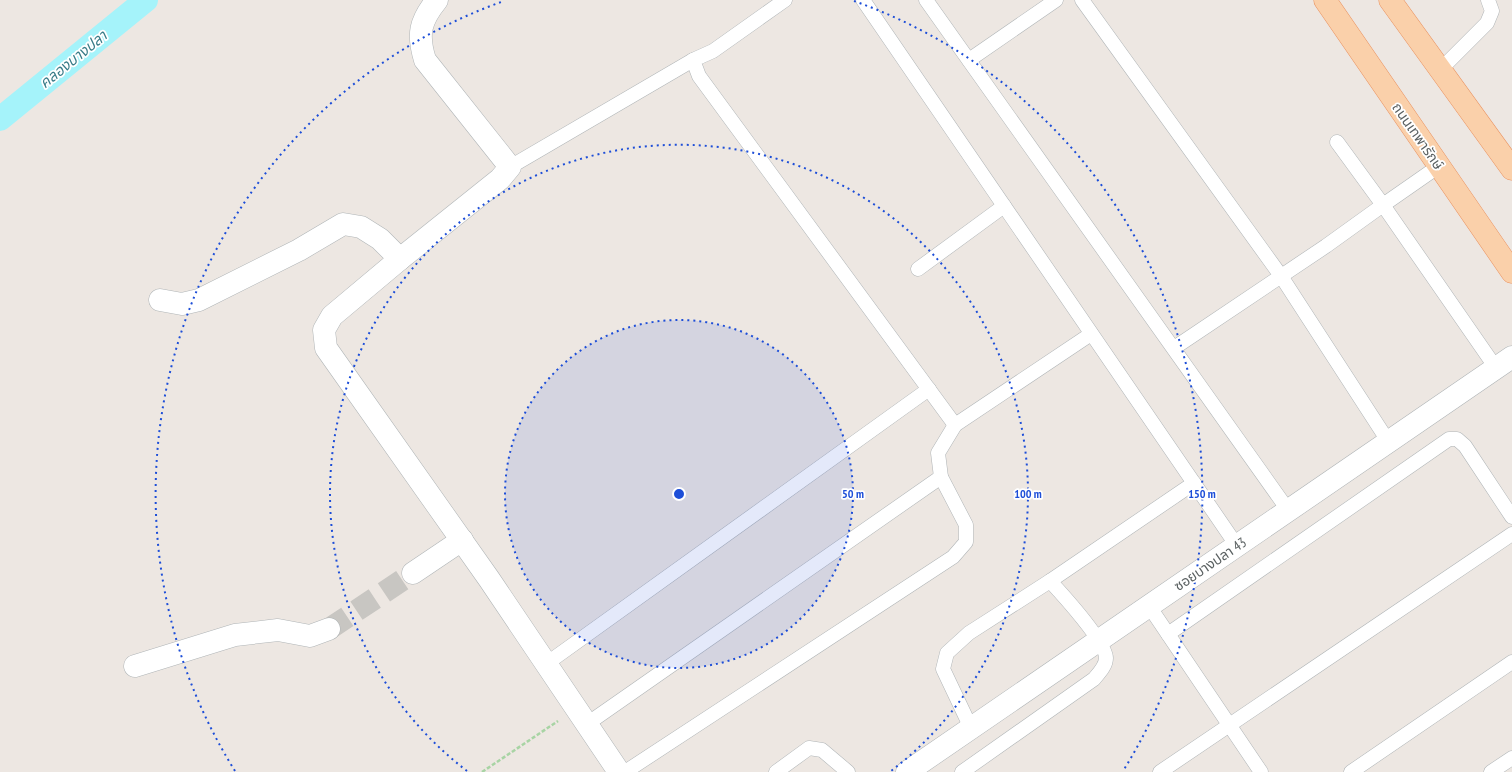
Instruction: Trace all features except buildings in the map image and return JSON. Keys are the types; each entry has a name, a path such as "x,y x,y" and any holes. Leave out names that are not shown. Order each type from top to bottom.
{"main road":[{"name":"ถนนเทพารักษ์","path":"1325,0 1512,272"},
{"path":"1390,0 1512,170"}],"street":[{"path":"437,0 423,21 420,42 425,60 510,167 500,179 332,316 324,330 326,348 462,540 619,772"},
{"path":"160,300 182,304 199,300 299,250 343,224 361,227 380,239 400,259"},
{"name":"ซอยบางปลา 43","path":"907,772 1098,639 1237,546 1504,362"},
{"path":"413,573 462,540"},
{"path":"135,666 235,635 278,630 310,636 329,629"}],"lane":[{"path":"510,167 693,60 713,51 785,0"},
{"path":"863,0 1237,546"},
{"path":"926,0 1288,510"},
{"path":"969,60 1056,0"},
{"path":"1082,0 1280,276 1388,441"},
{"path":"1440,70 1487,23 1492,11 1488,0"},
{"path":"693,60 699,76 955,425"},
{"path":"1337,142 1383,205 1504,362"},
{"path":"1174,348 1439,166"},
{"path":"918,269 1004,206"},
{"path":"625,772 953,557 966,542 966,525 941,477 938,453 955,425 1091,334"},
{"path":"546,664 929,389"},
{"path":"1168,634 1429,455 1448,439 1457,439 1465,446 1512,517"},
{"path":"582,716 941,477"},
{"path":"971,728 943,669 947,653 969,633 1030,592 1050,581 1194,483"},
{"path":"1160,772 1512,534"},
{"path":"962,772 1094,679 1103,667 1106,657 1098,639 1050,581"},
{"path":"1149,606 1261,772"},
{"path":"1351,772 1512,662"},
{"path":"776,772 810,748 822,750 848,772"},
{"path":"1491,772 1512,758"}],"path":[{"path":"482,772 582,716"}],"waterway":[{"name":"คลองบางปลา","path":"0,119 146,0"}],"tunnel":[{"path":"329,629 413,573"}]}
